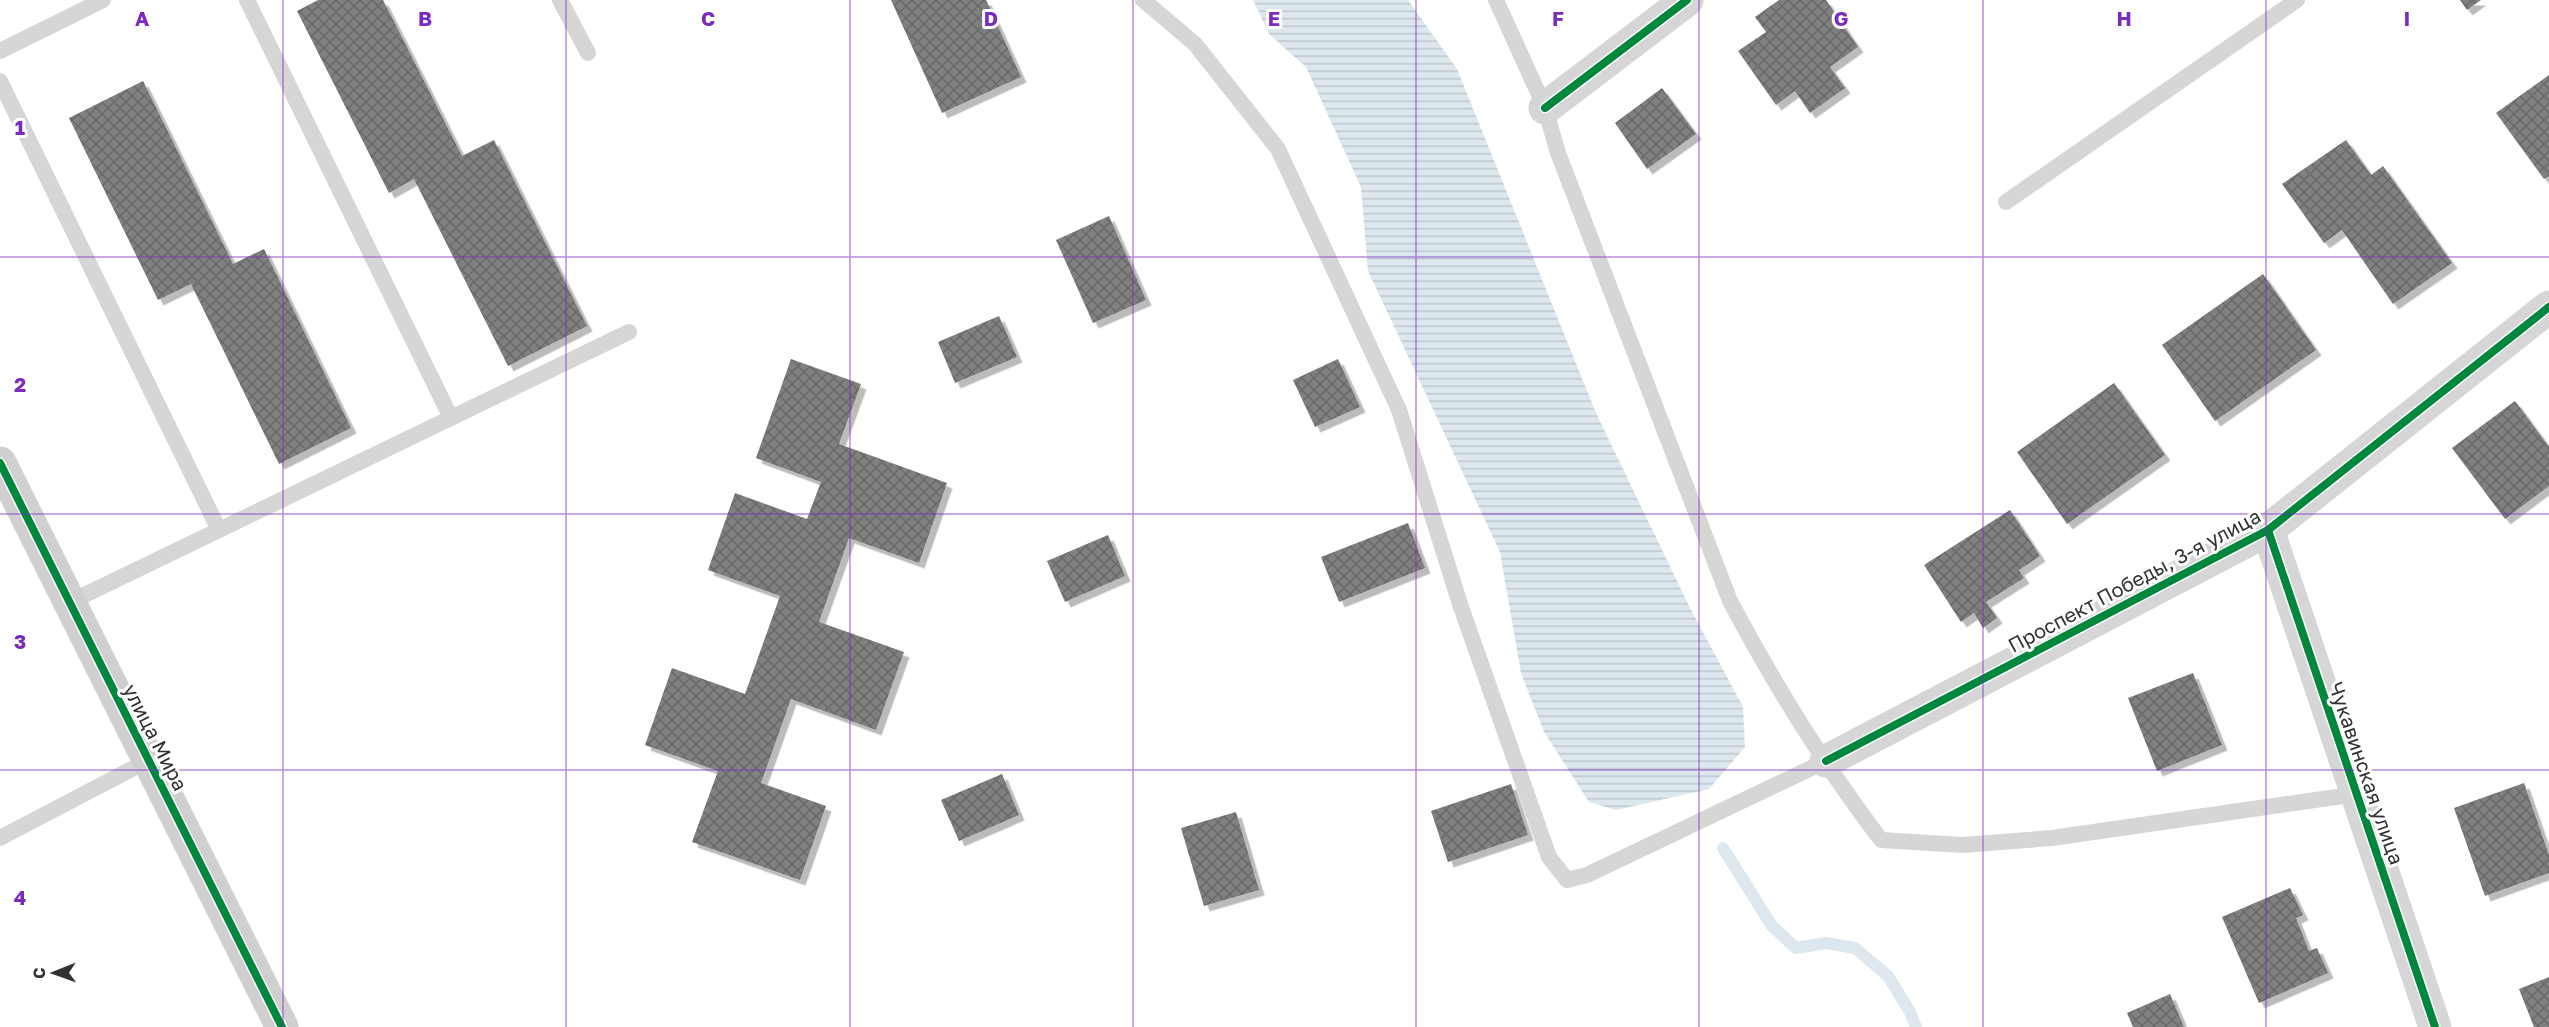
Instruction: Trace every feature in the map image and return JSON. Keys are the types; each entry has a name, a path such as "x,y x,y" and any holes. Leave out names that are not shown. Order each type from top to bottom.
{"street":[{"path":"1545,108 1688,0"},
{"name":"Проспект Победы, 3-я улица","path":"1826,761 2268,530 2549,307"},
{"name":"улица Мира","path":"0,463 282,1027"},
{"name":"Чукавинская улица","path":"2268,530 2435,1027"}],"lane":[{"path":"0,51 104,0"},
{"path":"247,0 451,418"},
{"path":"560,0 588,53"},
{"path":"1143,0 1195,44 1278,148 1399,410 1461,607 1549,857 1567,880 1587,875 1826,761"},
{"path":"1497,0 1545,108 1558,153 1730,601 1759,655 1826,761 1881,840 1962,845 2052,838 2357,794"},
{"path":"2006,202 2297,0"},
{"path":"0,81 219,530"},
{"path":"70,602 629,332"},
{"path":"0,838 149,760"}],"shaded area":[{"path":"1253,0 1408,0 1457,69 1596,413 1690,608 1743,707 1745,747 1709,789 1616,810 1589,802 1544,732 1521,673 1500,552 1368,271 1361,187 1306,67 1269,34"}],"building":[{"path":"318,0 383,0 462,156 494,140 587,326 508,366 414,179 389,193 297,11"},
{"path":"891,0 986,0 1021,77 942,113"},
{"path":"1779,0 1826,0 1858,47 1830,67 1845,88 1810,113 1795,91 1776,105 1738,51 1766,32 1755,17"},
{"path":"2460,0 2481,0 2467,10"},
{"path":"2549,75 2549,176 2544,179 2496,113"},
{"path":"143,81 233,264 264,249 351,428 279,464 191,284 158,300 69,118"},
{"path":"1662,88 1696,134 1647,169 1615,123"},
{"path":"2346,140 2371,175 2383,166 2452,263 2393,304 2342,230 2324,243 2282,184"},
{"path":"1109,216 1146,300 1093,323 1056,240"},
{"path":"2263,274 2316,350 2215,421 2162,345"},
{"path":"999,316 1017,357 955,383 938,342"},
{"path":"791,359 861,384 839,444 947,483 919,563 849,538 819,622 904,652 876,730 791,699 761,783 826,806 800,880 692,842 718,771 645,745 672,668 745,694 780,596 708,570 735,493 807,519 821,482 756,458"},
{"path":"1338,359 1360,407 1315,427 1293,380"},
{"path":"2114,383 2165,455 2067,524 2017,452"},
{"path":"2515,401 2549,447 2549,486 2505,519 2452,448"},
{"path":"2010,510 2040,556 2019,570 2024,578 1986,602 1997,618 1983,628 1974,613 1961,622 1924,565"},
{"path":"1408,523 1425,568 1339,602 1321,557"},
{"path":"1108,535 1125,576 1065,602 1047,561"},
{"path":"2193,673 2222,745 2157,771 2128,698"},
{"path":"1002,774 1019,815 959,841 941,800"},
{"path":"2524,783 2549,855 2549,873 2485,896 2454,808"},
{"path":"1511,784 1528,835 1448,862 1431,811"},
{"path":"1236,812 1259,890 1204,906 1181,828"},
{"path":"2290,888 2303,915 2296,918 2309,951 2317,948 2328,973 2259,1003 2222,917"},
{"path":"2549,977 2549,1027 2534,1027 2519,989"},
{"path":"2170,994 2184,1027 2133,1027 2127,1013"}],"waterway":[{"path":"1723,848 1772,926 1796,948 1826,943 1855,948 1888,976 1910,1012 1916,1027"}],"cycle path":[{"path":"1545,108 1687,0"},
{"path":"1826,761 2268,530 2549,307"},
{"path":"0,463 282,1027"},
{"path":"2268,530 2435,1027"}]}
